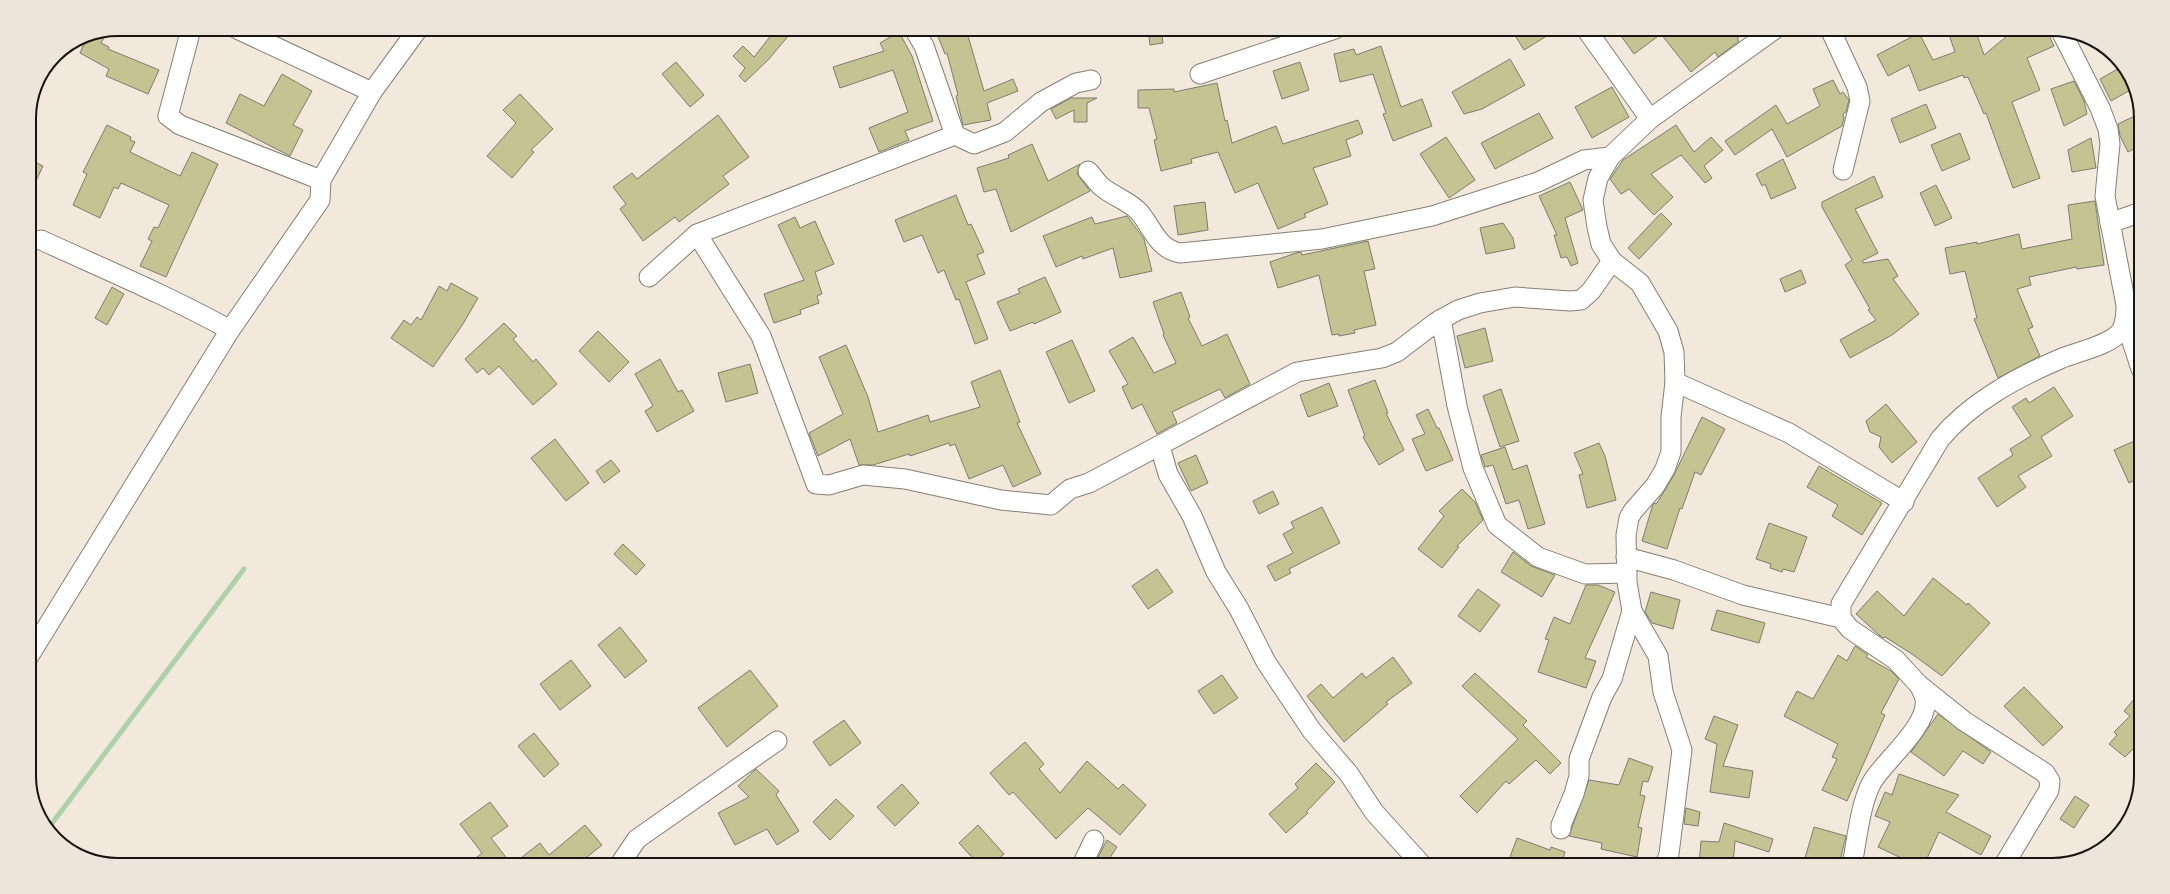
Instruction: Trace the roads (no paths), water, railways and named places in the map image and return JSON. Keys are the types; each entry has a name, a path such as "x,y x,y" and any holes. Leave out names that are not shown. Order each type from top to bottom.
{"street":[{"path":"189,36 168,116 180,125 321,180"},
{"path":"252,36 372,92"},
{"path":"36,645 230,330 320,200 321,180 372,92 413,36"},
{"path":"918,36 924,46 955,135 974,144 1005,132 1041,102 1076,84 1091,80"},
{"path":"1200,74 1314,36"},
{"path":"1591,36 1650,119"},
{"path":"1561,830 1560,825 1574,794 1579,776 1579,759 1602,696 1612,679 1632,611 1627,565 1626,535 1629,518 1632,511 1655,486 1665,469 1671,452 1671,417 1675,382 1674,352 1668,331 1640,283 1612,261 1601,244 1593,200 1598,178 1610,157 1650,119 1765,36"},
{"path":"1833,36 1857,87 1860,101 1843,170"},
{"path":"2064,37 2100,108 2108,129 2110,144 2106,196 2126,304 2126,320 2134,346"},
{"path":"649,277 698,234 955,135"},
{"path":"1088,170 1101,186 1128,202 1140,213 1162,245 1170,251 1180,253 1322,238 1432,216 1538,182 1584,160 1610,157"},
{"path":"2110,223 2134,214"},
{"path":"698,234 761,336 816,484 829,485 863,475 905,479 1001,500 1051,505 1070,489 1089,483 1297,372 1382,358 1397,352 1441,319 1458,310 1480,303 1515,297 1570,301 1581,300 1591,291 1612,261"},
{"path":"41,240 158,295 180,303 230,330"},
{"path":"1441,319 1457,406 1473,468 1497,525 1538,557 1585,574 1627,565 1674,570 1744,595 1841,618 1850,629 1896,660 1919,685 1964,721 2045,773 2050,781 2049,790 2008,858"},
{"path":"1841,618 1841,604 1846,594 1904,502 1940,439 1953,424 1971,408 1995,392 2061,359 2112,339 2120,331 2126,320"},
{"path":"1675,382 1789,433 1904,502"},
{"path":"1160,446 1168,474 1192,516 1216,572 1239,609 1266,662 1312,731 1349,774 1374,812 1416,858"},
{"path":"1632,611 1658,656 1664,692 1682,750 1668,858"},
{"path":"1853,858 1866,797 1872,782 1923,715 1925,700 1919,685"},
{"path":"623,858 637,839 776,741"},
{"path":"1085,858 1094,840"}],"waterway":[{"path":"52,824 244,569"}]}
